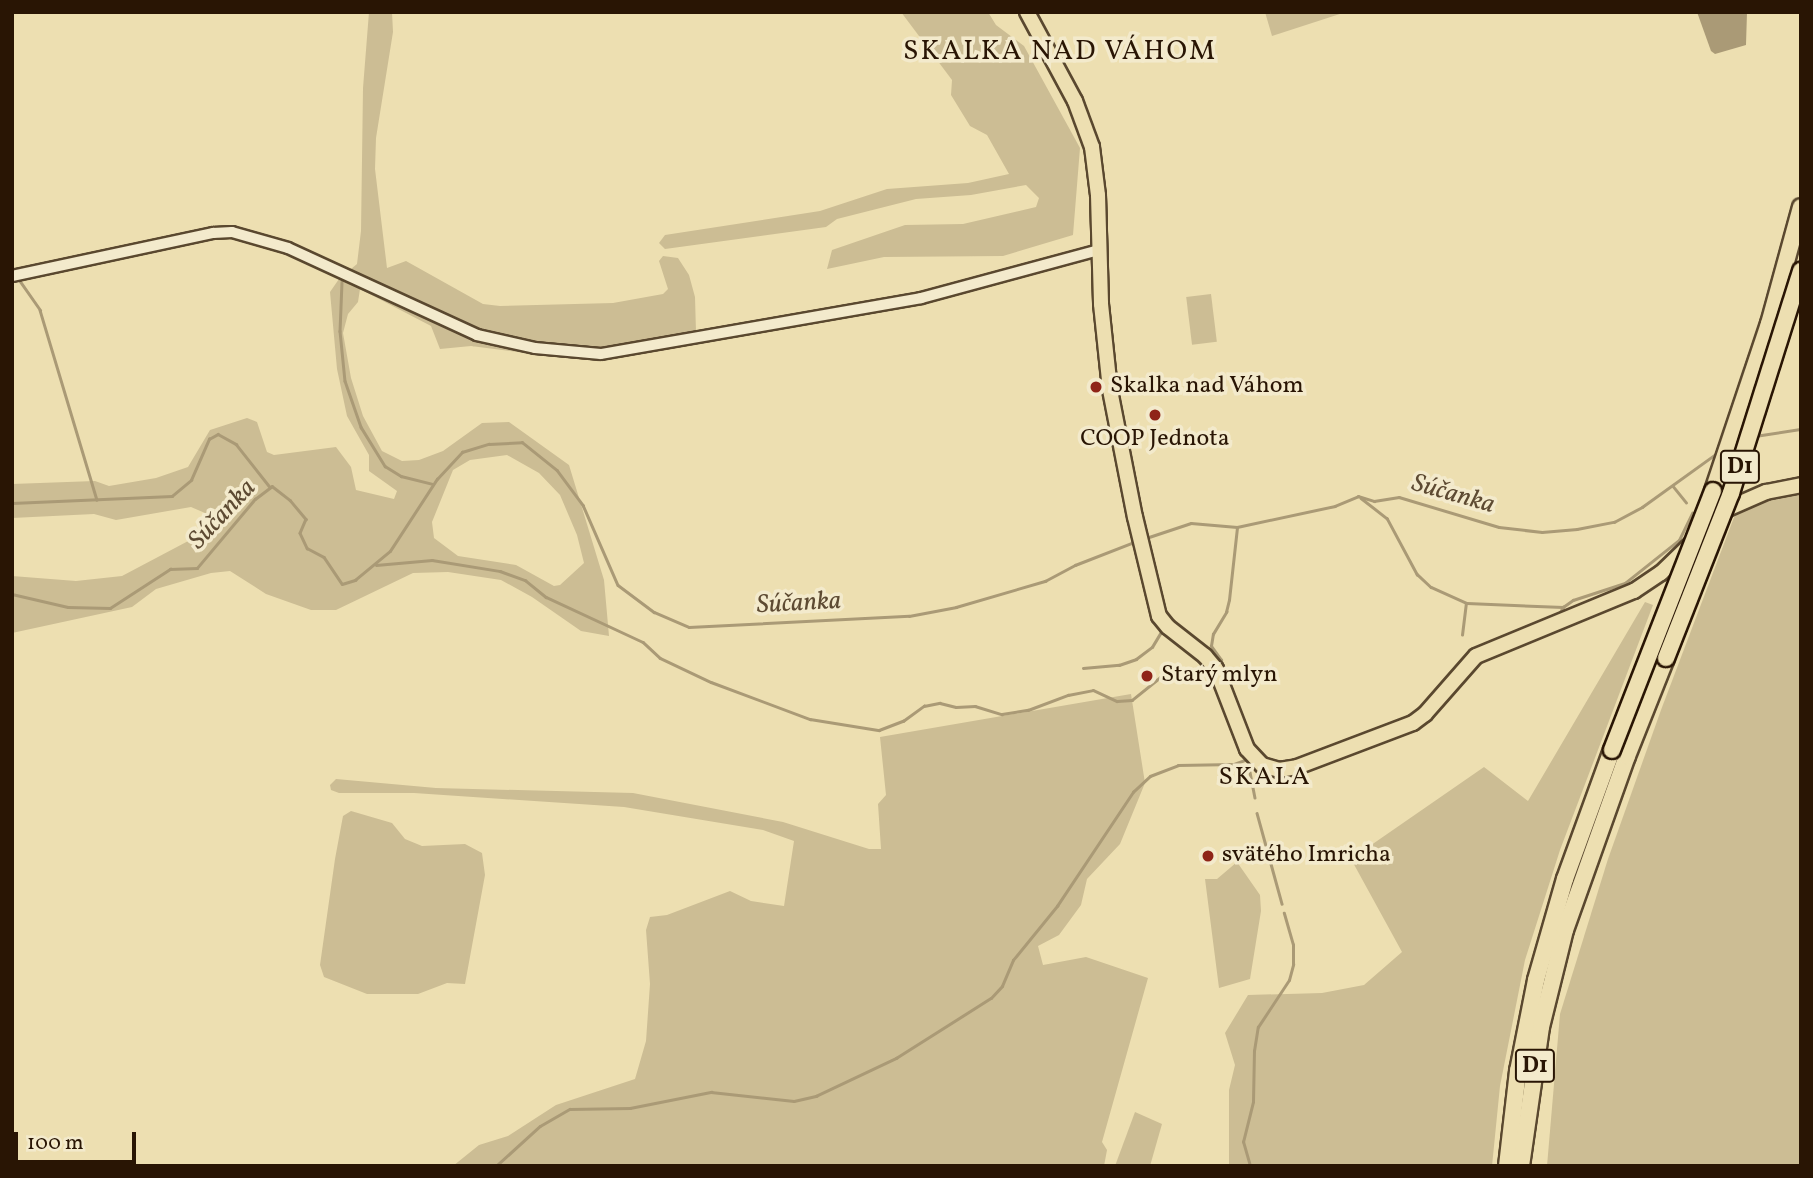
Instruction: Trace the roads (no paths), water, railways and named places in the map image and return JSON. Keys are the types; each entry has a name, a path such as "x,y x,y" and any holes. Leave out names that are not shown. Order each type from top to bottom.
{"highway":[{"name":"D1","path":"1507,1166 1518,1071 1536,980 1552,921 1612,750 1734,432 1792,247 1801,208"},
{"name":"D1","path":"1521,1166 1541,1027 1555,967 1591,851 1731,493 1801,271"}],"main road":[{"path":"1027,12 1087,127 1097,176 1099,250 1110,390 1139,534 1159,616 1216,668 1252,758 1272,769 1297,767 1413,723 1430,708 1476,656 1634,591 1661,573 1727,509 1766,492 1801,485"}],"street":[{"path":"16,275 213,233 232,232 288,248 477,335 535,348 601,354 921,298 1099,250"}],"waterway":[{"path":"18,278 40,310 97,500"},
{"path":"342,282 340,331 345,381 361,427 385,466 401,476 433,484"},
{"name":"Súčanka","path":"1755,436 1801,429"},
{"path":"12,503 172,496 191,480 209,439 218,434 236,444 270,487"},
{"name":"Súčanka","path":"12,594 68,607 110,608 170,569 197,568 255,499 272,486 290,500 306,519 300,533 307,548 324,557 342,584 355,580 390,551 437,479 462,452 489,444 522,442 557,470 583,505 618,585 654,612 689,627 909,616 956,607 1045,581 1075,565 1137,541"},
{"name":"Súčanka","path":"1146,538 1191,523 1237,527 1335,506 1358,496 1374,501 1399,497 1499,527 1542,532 1577,529 1614,522 1642,507 1720,451"},
{"path":"1673,486 1686,502"},
{"path":"1361,498 1387,518 1417,574 1431,587 1467,603 1563,607 1573,600 1625,583 1679,540 1692,513"},
{"path":"1217,663 1221,660 1211,646 1213,634 1226,612 1229,600 1237,527"},
{"path":"376,565 432,560 500,571 525,580 546,597 643,642 660,658 711,682 810,719 879,730 903,721 924,706 940,703 956,707 975,706 1002,714 1028,710 1068,695 1093,690 1117,701 1132,700 1160,677 1177,671 1196,674 1208,671"},
{"path":"1462,635 1466,604"},
{"path":"1509,635 1559,614 1563,607"},
{"path":"1083,668 1119,665 1136,659 1152,647 1161,632"},
{"path":"1221,660 1237,705"},
{"path":"1244,721 1251,741"},
{"path":"496,1166 540,1126 570,1109 630,1108 711,1092 794,1101 816,1096 896,1058 991,998 1002,986 1013,960 1057,906 1133,792 1150,776 1178,765 1234,764 1245,760"},
{"path":"1249,767 1255,797"},
{"path":"1257,813 1282,904"},
{"path":"1250,1166 1243,1142 1253,1102 1254,1051 1258,1027 1289,980 1293,965 1293,945 1284,913"}],"place":[{"name":"Skalka nad Váhom","path":"1096,387"},
{"name":"COOP Jednota","path":"1155,415"},
{"name":"Starý mlyn","path":"1147,676"},
{"name":"svätého Imricha","path":"1208,856"}],"district":[{"name":"SKALKA NAD VÁHOM","path":"1060,52"},
{"name":"SKALA","path":"1265,778"}]}
